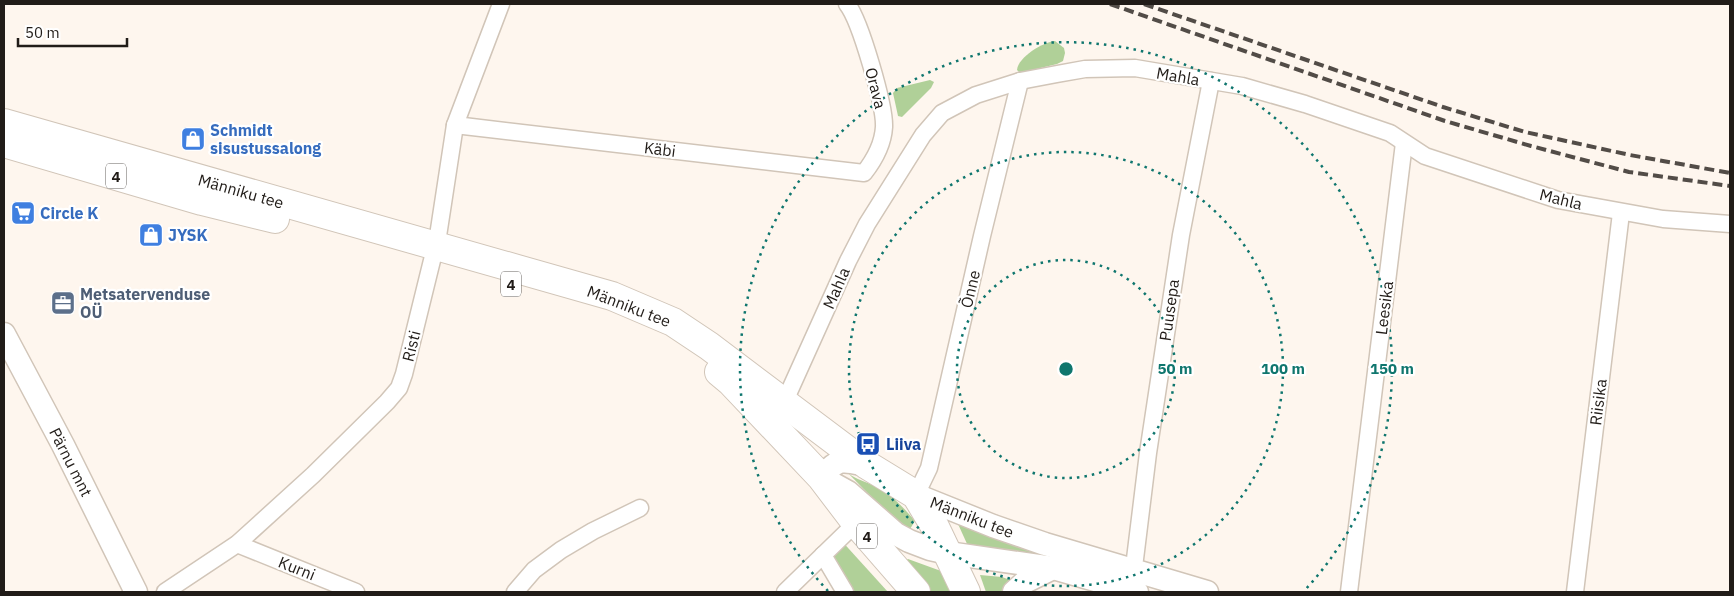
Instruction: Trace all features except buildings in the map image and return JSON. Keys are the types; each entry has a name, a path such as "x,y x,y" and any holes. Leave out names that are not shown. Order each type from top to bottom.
{"highway":[{"name":"Männiku tee","path":"4,122 434,254 626,318 663,334 698,356 731,382 821,477"},
{"name":"Männiku tee","path":"4,143 202,201 612,296 665,318 709,346 867,466 916,495"},
{"name":"4","path":"821,477 856,523 916,592"},
{"name":"4","path":"916,495 934,525 966,592"}],"street":[{"name":"Risti","path":"165,592 237,544 313,475 399,388 434,254 455,126 501,4"},
{"name":"Orava","path":"847,4 856,20 868,58 881,102 884,126 879,149 872,164 864,173"},
{"name":"Mahla","path":"784,403 848,261 867,224 922,135 942,113 976,95 1020,80 1085,69 1135,68 1263,91 1390,133 1425,156 1558,200 1621,213 1663,219 1730,224"},
{"name":"Õnne","path":"916,495 929,468 1020,80"},
{"name":"Puusepa","path":"1132,570 1181,235 1211,81"},
{"name":"Käbi","path":"455,126 864,173"},
{"name":"Leesika","path":"1349,592 1404,143"},
{"name":"Riisika","path":"1575,592 1621,213"},
{"name":"Pärnu mnt","path":"4,334 63,445 136,592"},
{"path":"821,477 833,464 845,461 867,466"},
{"name":"Männiku tee","path":"821,477 848,492 896,534 930,549 1053,568 1137,592"},
{"name":"Männiku tee","path":"916,495 993,526 1207,592"},
{"path":"515,592 534,570 561,550 593,531 640,508"},
{"path":"785,592 856,523"},
{"name":"Kurni","path":"237,544 356,592"},
{"path":"824,555 845,592"},
{"path":"1014,592 1025,582 1053,568"},
{"path":"1114,585 1132,570"}],"green space":[{"path":"1055,41 1064,48 1063,61 1020,73 1017,70 1018,65 1026,55 1044,44"},
{"path":"930,80 934,82 931,88 902,117 898,116 893,93 897,88"},
{"path":"848,473 882,490 898,502 915,521 910,529 889,515"},
{"path":"958,524 1038,554 968,546"},
{"path":"839,538 888,592 845,592 823,555"},
{"path":"908,559 941,571 951,592 930,592 905,564 905,561"},
{"path":"980,575 1002,577 1010,580 1001,592 986,592"}],"railway":[{"path":"1110,4 1445,121 1629,172 1730,186"},
{"path":"1144,4 1443,107 1525,132 1630,155 1730,173"}],"place":[{"name":"Schmidt sisustussalong","path":"193,139"},
{"name":"Circle K","path":"23,213"},
{"name":"JYSK","path":"151,235"},
{"name":"Metsatervenduse OÜ","path":"63,303"},
{"name":"Liiva","path":"868,444"}]}
